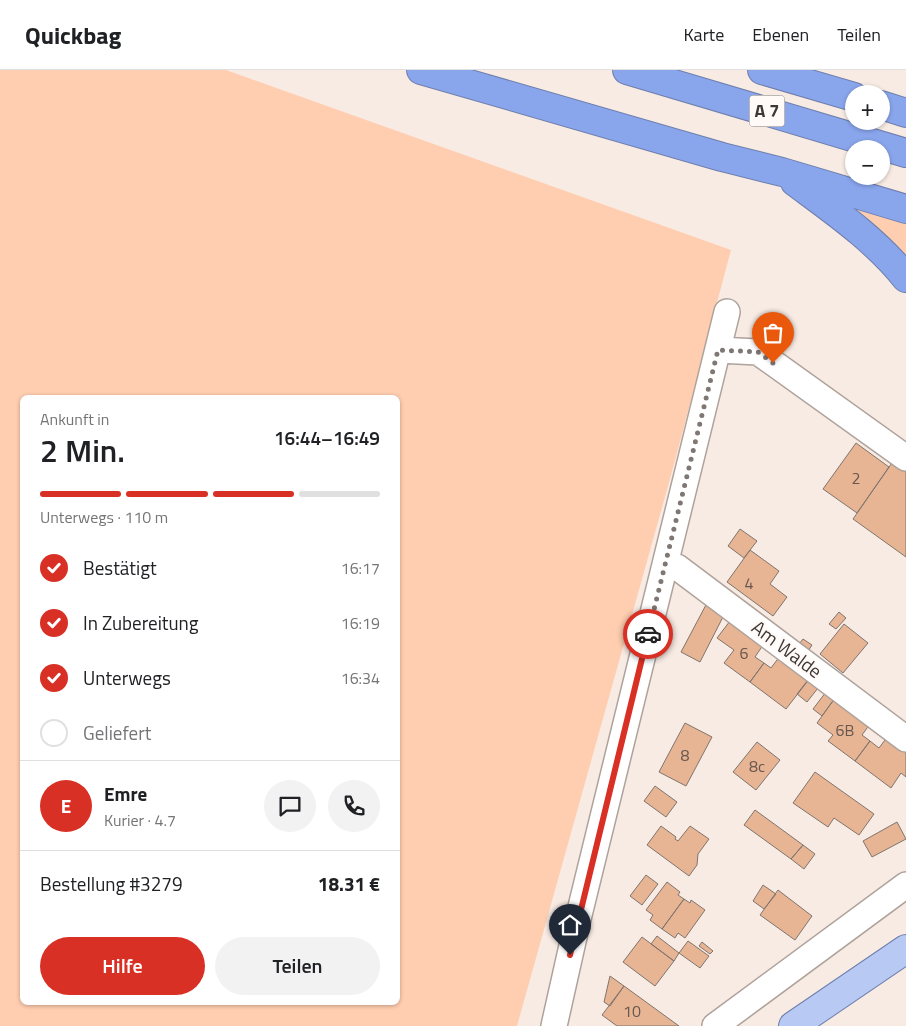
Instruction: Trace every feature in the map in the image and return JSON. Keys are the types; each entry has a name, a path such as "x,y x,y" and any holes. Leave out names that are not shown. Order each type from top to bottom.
{"highway":[{"path":"421,70 906,209"},
{"name":"A 7","path":"627,70 906,153"},
{"name":"A 7","path":"762,70 845,94"},
{"path":"890,108 906,112"},
{"path":"782,172 864,236 896,265 906,278"}],"main road":[{"path":"793,1026 906,949"}],"street":[{"path":"554,1026 578,919 727,312"},
{"path":"718,350 758,352 906,458"},
{"name":"Am Walde","path":"666,565 677,567 906,738"},
{"path":"715,1026 906,885"}],"shaded area":[{"path":"0,70 226,70 731,250 670,479 517,1026 0,1026"},
{"path":"847,207 906,224 906,259"}],"building":[{"path":"856,443 889,467 857,513 823,489"},
{"path":"894,460 906,468 906,557 853,519"},
{"path":"740,529 757,541 744,558 728,546"},
{"path":"750,550 779,571 770,584 787,597 773,616 727,582"},
{"path":"707,603 725,613 700,662 681,652"},
{"path":"839,612 846,618 836,629 829,624"},
{"path":"730,621 763,645 755,657 764,663 750,682 724,663 734,650 717,638"},
{"path":"844,624 868,643 843,673 820,654"},
{"path":"803,639 812,645 806,654 796,648"},
{"path":"780,656 810,678 786,709 750,682 764,663 771,668"},
{"path":"808,680 818,688 807,702 797,694"},
{"path":"826,692 835,698 822,716 813,709"},
{"path":"835,698 870,724 862,735 870,741 855,761 828,741 833,735 817,723"},
{"path":"685,723 712,737 686,786 659,772"},
{"path":"888,736 906,750 906,777 901,773 891,788 855,761 870,741 879,748"},
{"path":"757,742 780,760 756,790 733,772"},
{"path":"815,772 874,814 859,835 834,818 828,827 793,803"},
{"path":"655,786 677,802 666,817 644,801"},
{"path":"755,810 803,845 791,859 744,825"},
{"path":"897,822 906,839 872,857 863,841"},
{"path":"661,826 676,837 675,839 678,841 690,826 709,839 698,854 697,865 689,876 647,845"},
{"path":"803,845 815,854 804,869 791,859"},
{"path":"646,875 658,884 642,905 630,896"},
{"path":"667,882 680,892 678,895 684,899 662,929 650,920 653,915 646,910"},
{"path":"763,885 776,894 764,909 753,901"},
{"path":"778,890 812,916 795,940 760,915"},
{"path":"684,899 690,903 691,900 705,910 685,938 678,933 675,938 662,929"},
{"path":"657,936 679,953 674,961 651,944"},
{"path":"642,937 674,961 655,986 623,962"},
{"path":"688,941 709,956 700,968 679,953"},
{"path":"702,942 713,951 710,954 699,946"},
{"path":"610,976 624,986 610,1006 604,1002"},
{"path":"624,986 679,1026 617,1026 602,1015"}],"way so far":[{"path":"648,634 718,350 758,352 773,363"}],"route":[{"path":"570,955 648,634"}]}
